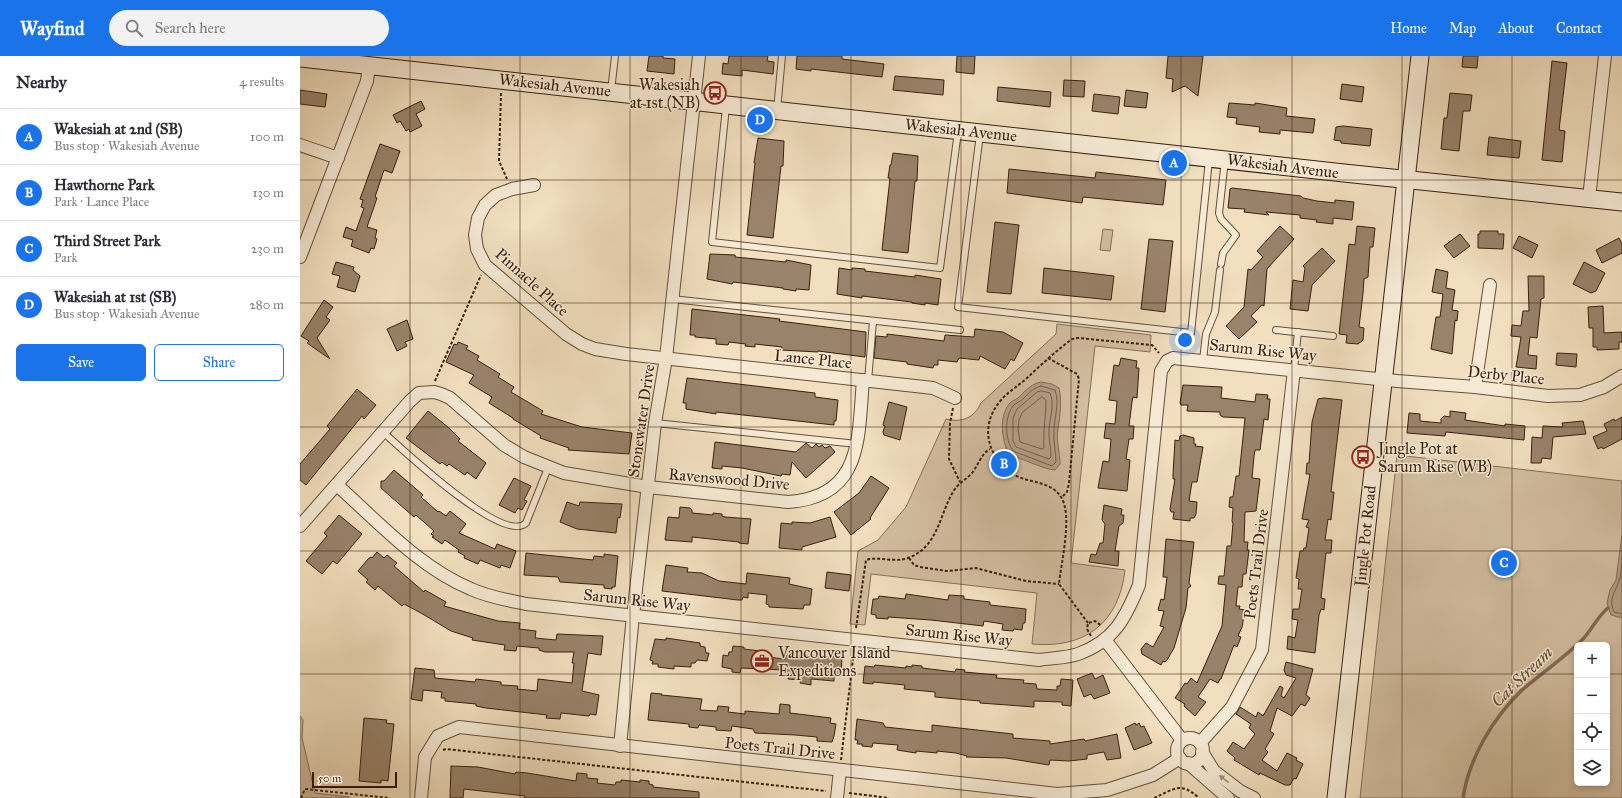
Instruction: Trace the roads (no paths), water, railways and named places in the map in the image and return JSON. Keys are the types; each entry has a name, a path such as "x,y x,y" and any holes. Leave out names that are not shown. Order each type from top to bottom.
{"main road":[{"name":"Jingle Pot Road","path":"1336,798 1382,379 1420,56"},
{"name":"Wakesiah Avenue","path":"300,58 1622,202"}],"street":[{"name":"Stonewater Drive","path":"620,746 655,423 666,358 699,56"},
{"path":"1589,198 1605,56"},
{"path":"300,257 367,81 369,66"},
{"path":"300,145 338,158"},
{"name":"Pinnacle Place","path":"534,185 512,189 496,195 485,204 478,218 475,235 478,249 486,265 566,334 582,344 603,350 666,358"},
{"path":"1475,387 1490,285"},
{"name":"Lance Place","path":"666,358 934,388 955,398"},
{"name":"Sarum Rise Way","path":"337,485 416,555 441,573 470,589 491,596 520,603 1039,660 1077,654 1105,640 1127,615 1139,586 1159,382 1161,371 1167,361 1173,358 1180,358 1382,379"},
{"name":"Poets Trail Drive","path":"1201,748 1232,707 1262,650 1294,370"},
{"name":"Derby Place","path":"1382,379 1475,387 1548,396 1580,395 1604,387 1622,376"},
{"name":"Ravenswood Drive","path":"383,432 419,393 434,392 450,398 504,445 548,468 590,478 648,487 788,502 803,501 816,497 838,483 853,461 857,444 866,380"},
{"path":"300,526 383,432"},
{"path":"1105,640 1182,740"},
{"name":"Poets Trail Drive","path":"421,798 425,757 438,736 459,727 1057,794 1108,790 1153,775 1184,761"},
{"path":"1182,740 1194,738 1214,771 1240,791 1254,798"},
{"path":"1182,740 1177,751 1184,761 1228,798"},
{"path":"1184,761 1199,759 1201,748"},
{"path":"837,795 840,770"}],"lane":[{"path":"611,91 615,56"},
{"path":"777,110 782,56"},
{"path":"726,104 712,242 940,268 958,130"},
{"path":"980,132 958,307 965,308 1191,333 1217,159"},
{"path":"1203,360 1206,334 1215,312 1223,253 1236,235 1221,219 1219,213 1217,159"},
{"path":"672,299 960,330"},
{"path":"866,380 873,321"},
{"path":"1276,330 1333,336"},
{"path":"1294,370 1298,332"},
{"path":"655,423 857,444"},
{"path":"383,432 456,495 490,517 513,527 522,526 526,523 548,468"}],"water":[{"path":"1041,382 1052,384 1059,388 1060,393 1057,438 1060,464 1055,470 1009,455 1003,436 1002,429 1004,415 1010,403 1030,387"},
{"path":"1622,535 1622,618 1611,615 1607,603 1610,590 1616,580"}],"waterway":[{"name":"Cat Stream","path":"1463,798 1466,783 1477,754 1501,713 1522,690 1576,646 1608,608"}],"place":[{"name":"Wakesiah at 1st (NB)","path":"715,93"},
{"name":"Wakesiah at 1st (SB)","path":"760,120"},
{"name":"Wakesiah at 2nd (SB)","path":"1174,163"},
{"name":"Jingle Pot at Sarum Rise (WB)","path":"1363,457"},
{"name":"Hawthorne Park","path":"1004,464"},
{"name":"Third Street Park","path":"1504,563"},
{"name":"Vancouver Island Expeditions","path":"762,661"}]}
